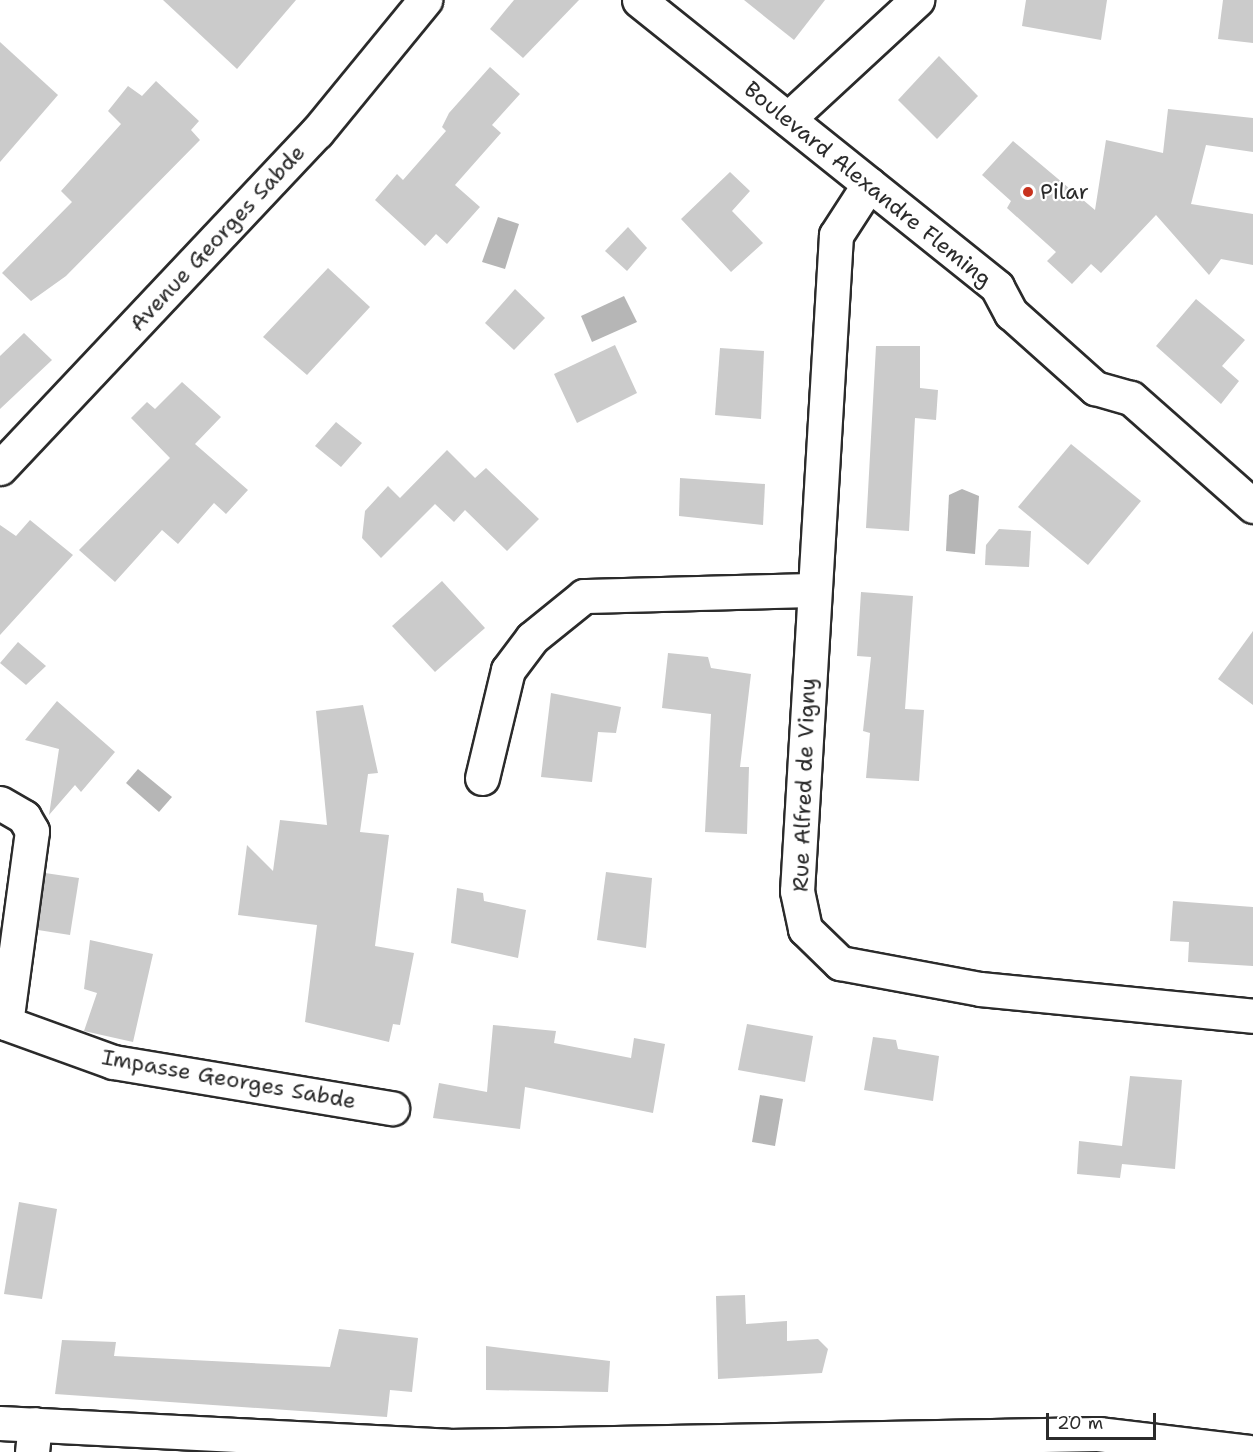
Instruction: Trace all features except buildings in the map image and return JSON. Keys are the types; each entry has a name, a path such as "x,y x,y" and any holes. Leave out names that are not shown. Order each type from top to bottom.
{"street":[{"name":"Avenue Georges Sabde","path":"0,468 317,132 425,0"},
{"name":"Boulevard Alexandre Fleming","path":"639,0 997,287 1011,313 1095,388 1131,398 1253,506"},
{"path":"788,119 917,0"},
{"name":"Rue Alfred de Vigny","path":"869,184 836,235 813,590 797,891 805,929 840,963 980,989 1253,1016"},
{"path":"482,778 508,670 532,638 584,596 813,590"},
{"path":"0,803 24,818 32,831 3,1022"},
{"name":"Impasse Georges Sabde","path":"3,1022 113,1062 392,1108"},
{"path":"0,1423 34,1438 448,1446 1098,1434 1249,1452"}],"shaded area":[{"path":"498,217 519,224 505,269 482,262"},
{"path":"624,296 637,322 592,342 581,316"},
{"path":"962,489 979,496 975,554 946,551 949,495"},
{"path":"138,769 172,797 159,812 126,783"},
{"path":"760,1095 783,1099 775,1146 752,1142"}],"place":[{"name":"Pilar","path":"1028,192"}]}
